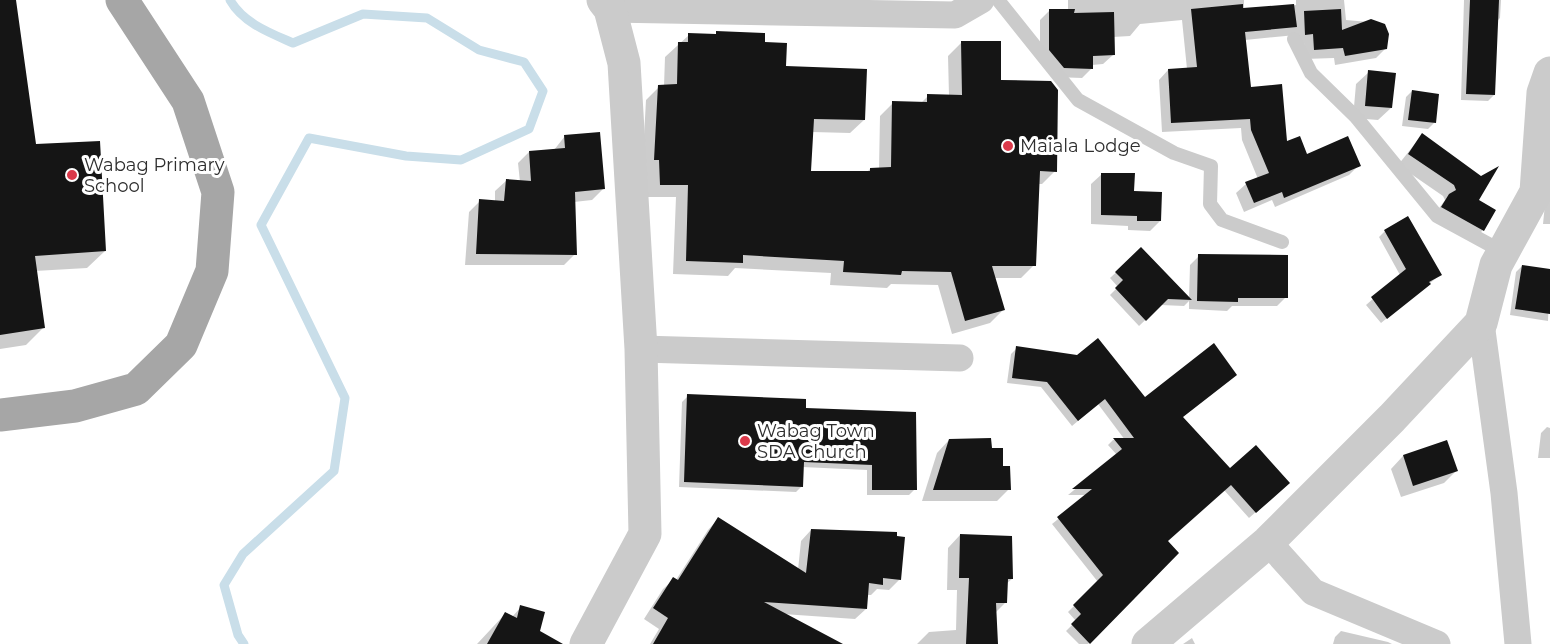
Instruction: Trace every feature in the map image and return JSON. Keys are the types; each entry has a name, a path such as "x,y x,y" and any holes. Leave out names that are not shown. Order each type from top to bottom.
{"main road":[{"path":"0,415 75,406 136,389 181,345 212,271 218,192 188,101 122,0"}],"street":[{"path":"586,644 645,534 641,349 624,63 607,5 955,15 981,0"},
{"path":"1518,644 1504,493 1481,323 1496,265 1536,192 1543,93 1550,73"},
{"path":"1148,644 1268,542 1392,418 1481,323"},
{"path":"641,349 960,358"},
{"path":"1268,542 1313,592 1437,644"}],"lane":[{"path":"998,0 1078,100 1174,153 1211,166 1210,204 1222,220 1282,242"},
{"path":"1294,39 1311,73 1356,117 1437,216 1503,252"}],"building":[{"path":"0,0 16,0 36,144 100,141 106,251 35,256 45,328 0,335"},
{"path":"1470,0 1499,0 1495,95 1466,94"},
{"path":"1243,4 1243,8 1294,4 1297,27 1245,32 1251,87 1282,84 1287,141 1300,136 1307,154 1348,136 1361,166 1284,198 1282,192 1254,203 1245,182 1269,173 1251,130 1250,119 1171,123 1168,69 1197,67 1191,9"},
{"path":"1049,9 1075,9 1074,13 1114,12 1115,55 1093,56 1093,69 1064,68 1049,50"},
{"path":"1341,9 1342,30 1371,19 1385,24 1389,34 1387,49 1345,56 1343,48 1314,50 1313,34 1305,35 1304,11"},
{"path":"716,31 765,33 765,42 787,43 786,66 867,69 865,120 814,119 811,171 870,171 870,168 891,167 892,101 927,102 927,94 962,95 961,41 1001,41 1001,80 1051,81 1058,90 1057,172 1040,171 1036,266 992,266 1005,310 965,321 951,272 902,271 901,275 843,272 844,261 743,255 743,263 686,261 688,185 660,185 659,160 654,160 658,85 677,84 678,42 688,42 688,33 716,34"},
{"path":"1368,70 1396,73 1392,108 1365,106"},
{"path":"1412,90 1439,94 1436,123 1408,120"},
{"path":"600,132 605,189 575,192 577,255 476,254 479,199 504,201 506,179 531,181 529,151 565,148 564,135"},
{"path":"1422,133 1481,176 1499,166 1479,200 1496,210 1484,231 1441,207 1449,194 1456,190 1454,185 1408,154"},
{"path":"1101,173 1135,173 1134,191 1162,192 1161,221 1137,221 1137,216 1101,215"},
{"path":"1408,216 1442,275 1429,282 1431,284 1387,319 1371,297 1406,269 1384,230"},
{"path":"1141,247 1192,300 1168,299 1146,321 1115,288 1123,280 1115,272"},
{"path":"1198,254 1288,255 1288,298 1238,298 1238,302 1197,301"},
{"path":"1522,265 1550,269 1550,314 1515,309"},
{"path":"1098,338 1145,397 1214,343 1237,375 1183,417 1230,468 1256,445 1290,483 1256,513 1231,485 1168,541 1179,553 1090,644 1071,624 1081,614 1073,605 1103,575 1057,517 1092,489 1072,489 1122,449 1113,438 1134,438 1105,399 1078,421 1047,382 1012,378 1016,346 1077,355"},
{"path":"687,394 806,399 806,408 916,412 917,490 872,490 872,465 804,462 803,487 684,482"},
{"path":"991,438 992,448 1003,448 1003,466 1010,466 1011,490 933,490 949,439"},
{"path":"1447,440 1458,471 1413,486 1403,455"},
{"path":"718,517 806,573 811,529 897,532 897,536 905,537 901,580 883,578 883,585 869,583 867,609 764,602 843,644 653,644 668,618 653,608 673,577 678,580"},
{"path":"960,534 1012,536 1013,579 1008,579 1007,603 996,603 998,644 966,644 969,578 959,578"},
{"path":"520,605 545,612 540,631 563,644 487,644 505,612 517,618"}],"waterway":[{"path":"230,0 235,8 250,21 293,43 363,14 427,18 479,50 524,62 543,91 529,129 461,160 406,156 309,138 261,225 345,398 334,471 243,554 224,585 238,635 244,644"}],"place":[{"name":"Maiala Lodge","path":"1008,146"},
{"name":"Wabag Primary School","path":"72,175"},
{"name":"Wabag Town SDA Church","path":"745,441"}]}
